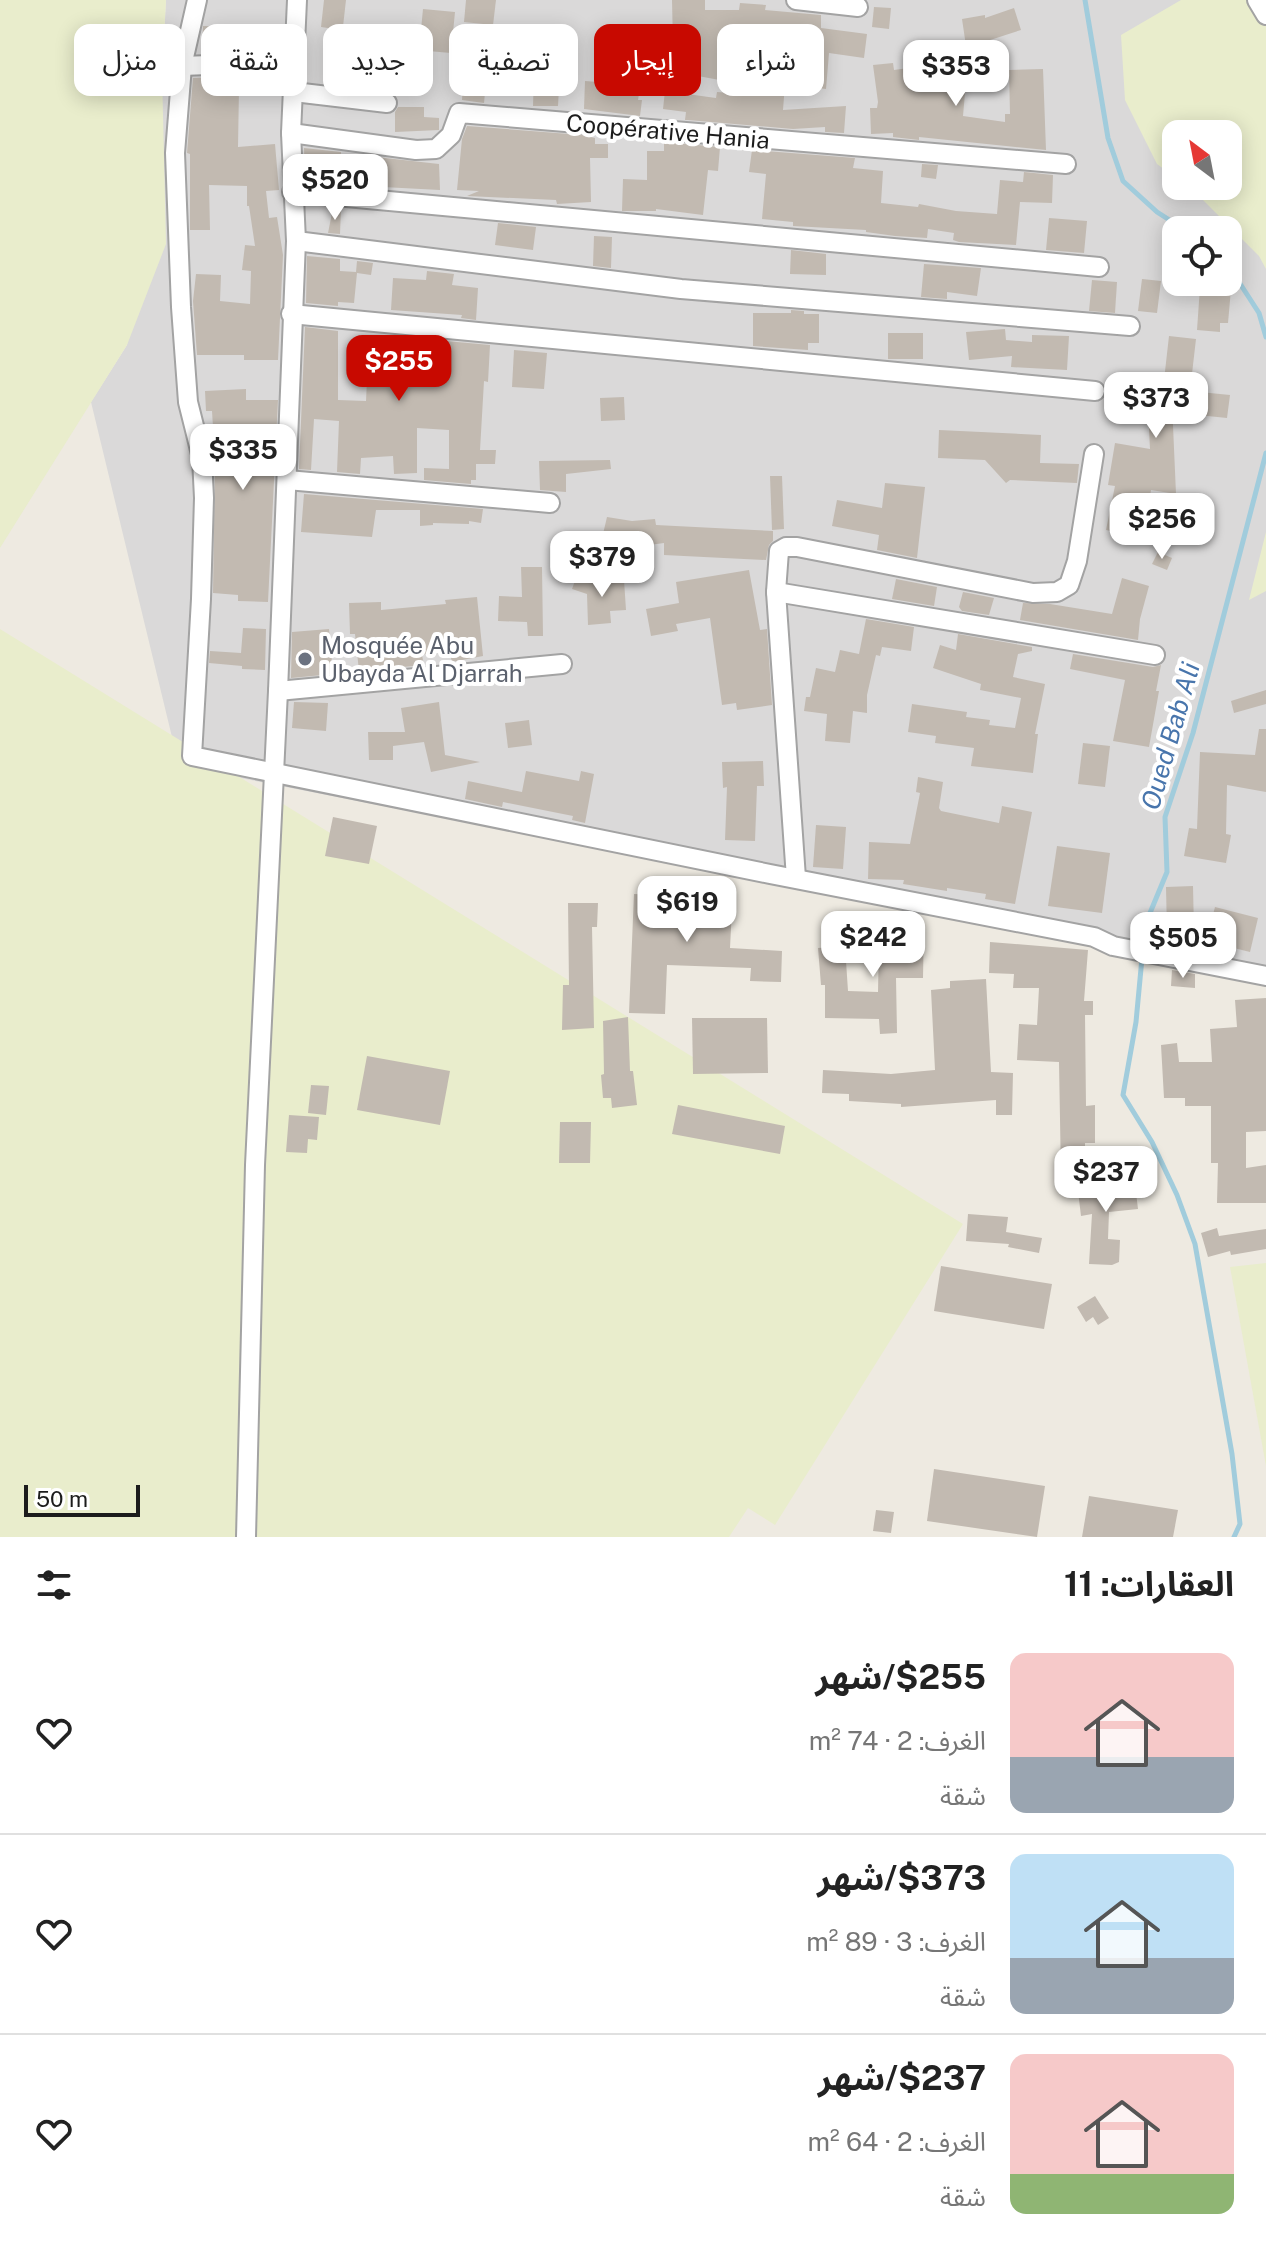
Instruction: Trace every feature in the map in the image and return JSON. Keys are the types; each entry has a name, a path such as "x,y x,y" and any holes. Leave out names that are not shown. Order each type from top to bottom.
{"street":[{"path":"185,53 197,0"},
{"path":"295,24 297,0"},
{"path":"796,0 858,7"},
{"path":"1257,0 1266,15"},
{"path":"307,94 387,103"},
{"path":"180,96 175,153 181,307 188,402 202,458 204,498 192,756 1094,937 1113,946 1266,976"},
{"path":"246,1537 255,1165 296,241 291,133 294,96"},
{"name":"Coopérative Hania","path":"291,133 416,150 436,149 451,135 459,113 1066,164"},
{"path":"292,192 1099,267"},
{"path":"296,241 681,289 1130,326"},
{"path":"291,314 1095,391"},
{"path":"796,878 776,592 779,551 797,547 1033,593 1057,592 1069,585 1077,561 1094,454"},
{"path":"287,480 550,503"},
{"path":"776,592 1155,655"},
{"path":"278,691 562,664"}],"shaded area":[{"path":"166,0 1266,0 1266,981 179,766 91,402 127,345 159,96 185,96 185,24 165,24"}],"green space":[{"path":"0,0 166,0 165,24 74,24 74,96 163,96 166,244 127,345 0,548"},
{"path":"1181,0 1266,0 1266,269 1259,256 1242,239 1242,216 1219,216 1203,200 1242,200 1242,120 1162,120 1162,168 1157,164 1125,100 1121,35"},
{"path":"1266,532 1266,591 1249,600"},
{"path":"0,629 963,1224 775,1525 748,1508 729,1537 0,1537"},
{"path":"1266,1263 1266,1466 1230,1267"}],"building":[{"path":"324,0 346,0 343,24 323,24 321,27"},
{"path":"466,0 496,0 493,24 464,22"},
{"path":"672,0 705,0 705,10 739,10 740,3 766,5 765,10 821,15 821,24 717,24 717,80 701,77 701,24 673,24"},
{"path":"874,7 891,8 889,29 872,27"},
{"path":"1014,8 1021,30 984,42 983,66 956,64 957,45 966,46 962,19 985,15 985,18"},
{"path":"423,9 455,12 454,24 449,24 449,53 433,51 433,24 422,24"},
{"path":"824,28 867,34 864,58 829,53 826,89"},
{"path":"893,63 894,70 923,66 967,70 963,116 1005,122 1005,114 1010,114 1009,70 1043,69 1046,150 919,137 919,140 893,137 893,133 871,134 870,108 877,108 878,102 873,65"},
{"path":"193,78 201,78 201,96 239,96 238,147 275,144 279,190 266,191 269,218 277,217 283,255 278,360 244,360 244,355 197,355 193,301 196,274 221,275 220,301 250,304 251,271 242,270 245,245 255,246 247,206 247,186 209,185 210,230 190,230 190,154 187,153"},
{"path":"585,81 594,82 594,96 639,96 638,100 642,100 640,116 584,109"},
{"path":"717,92 717,96 784,96 783,110 846,106 844,133 825,132 825,127 793,129 685,120 686,112 663,109 664,96 716,98"},
{"path":"462,96 485,96 484,103 462,100"},
{"path":"533,96 559,96 558,106 533,106"},
{"path":"398,107 424,107 424,117 439,118 439,130 395,132"},
{"path":"467,126 582,135 595,138 595,144 608,144 608,158 590,158 591,202 557,204 556,200 467,196 479,191 457,190 462,139"},
{"path":"664,142 720,147 718,171 708,170 703,215 656,209 622,211 623,179 647,180 647,151 664,151"},
{"path":"304,148 341,152 341,183 305,181"},
{"path":"752,150 855,158 853,168 883,171 881,203 918,207 919,204 997,214 1000,180 1023,182 1024,172 1053,175 1052,203 1020,202 1016,245 959,242 953,240 954,233 928,229 927,238 866,230 793,226 793,222 762,219 766,174 749,172"},
{"path":"367,156 439,164 440,190 364,186"},
{"path":"922,164 938,165 936,179 921,177"},
{"path":"333,208 341,209 340,234 328,233"},
{"path":"1049,218 1087,221 1084,253 1046,250"},
{"path":"498,223 536,227 533,250 495,245"},
{"path":"594,236 612,237 611,268 593,266"},
{"path":"791,250 826,254 826,275 790,274"},
{"path":"307,256 340,259 340,271 356,272 357,261 373,263 371,275 357,273 354,303 338,302 338,306 306,303"},
{"path":"924,264 981,268 977,296 947,292 947,299 921,297"},
{"path":"427,271 454,274 452,285 478,288 476,320 461,318 462,315 391,310 393,278 426,280"},
{"path":"1142,279 1161,281 1157,313 1138,311"},
{"path":"1092,280 1117,282 1115,313 1089,311"},
{"path":"1199,296 1230,296 1228,323 1220,323 1220,332 1197,330"},
{"path":"791,310 819,314 819,343 808,343 808,350 753,346 753,313 791,313"},
{"path":"305,327 338,331 338,400 366,401 367,380 372,381 372,338 386,335 396,336 396,340 490,345 488,382 484,381 480,450 496,450 495,464 476,464 476,480 471,480 471,484 424,480 424,468 449,469 449,430 417,428 417,473 394,474 393,456 361,458 360,474 337,472 339,421 314,419 311,470 299,469"},
{"path":"1005,329 1006,340 1032,342 1032,335 1069,336 1067,370 1011,367 1012,356 969,360 966,332"},
{"path":"888,333 923,333 923,359 888,359"},
{"path":"1169,336 1196,339 1190,391 1230,395 1227,418 1198,415 1199,403 1172,403 1176,494 1151,490 1143,538 1106,530 1115,486 1108,485 1115,443 1150,449 1148,410 1127,408 1130,385 1163,389"},
{"path":"514,350 547,353 544,389 512,387"},
{"path":"246,389 246,400 278,400 268,602 238,601 238,595 213,593 215,459 212,411 206,411 205,391"},
{"path":"624,397 625,420 601,421 600,398"},
{"path":"939,430 1041,435 1040,463 1079,464 1077,483 1010,480 1006,483 985,460 938,458"},
{"path":"610,460 611,469 566,474 566,492 540,490 539,461"},
{"path":"770,476 782,476 784,529 772,530"},
{"path":"885,483 925,487 917,558 877,550 879,535 832,526 837,500 882,508"},
{"path":"304,494 483,509 481,523 469,521 469,524 433,523 420,526 420,510 376,510 372,537 301,532"},
{"path":"607,517 632,521 655,519 656,525 773,531 773,541 766,560 664,555 664,543 627,548 627,557 564,557 564,545 572,545 572,533 603,534"},
{"path":"1158,552 1172,558 1167,570 1152,564"},
{"path":"521,567 542,567 543,636 528,636 527,622 498,621 499,596 522,597"},
{"path":"749,570 760,630 767,629 772,705 737,710 736,703 722,705 710,618 676,624 678,631 651,636 646,609 679,603 676,582"},
{"path":"576,578 588,582 624,580 626,610 610,611 611,623 588,625 587,594 572,589"},
{"path":"1122,578 1149,586 1138,640 1020,620 1023,603 1112,614"},
{"path":"896,579 937,587 934,606 892,599"},
{"path":"963,592 994,598 989,615 962,611 959,607"},
{"path":"477,597 483,656 452,662 449,650 422,655 424,665 359,671 355,634 350,634 349,603 381,602 381,610 446,604 445,600"},
{"path":"866,619 914,627 911,651 882,647 880,656 876,655 867,695 867,713 853,711 850,743 825,741 827,714 804,711 806,697 810,697 816,668 835,672 840,650 859,654"},
{"path":"243,628 266,629 265,670 209,663 210,651 241,653"},
{"path":"329,629 333,674 291,678 292,632"},
{"path":"958,634 1032,647 1032,651 1018,654 1013,677 1045,684 1035,734 1038,734 1033,773 971,766 974,748 935,743 936,736 908,732 912,704 967,712 966,717 990,720 989,725 1015,728 1021,698 980,690 981,684 933,668 940,645 956,650"},
{"path":"1073,654 1153,667 1161,665 1149,747 1113,741 1125,680 1070,669"},
{"path":"1266,690 1266,704 1234,713 1231,701"},
{"path":"294,702 328,703 326,731 292,728"},
{"path":"439,702 445,755 480,762 431,772 424,742 393,746 393,760 369,760 368,732 405,732 401,708"},
{"path":"529,720 532,745 508,748 505,723"},
{"path":"1259,729 1266,729 1266,792 1227,785 1226,834 1231,835 1226,863 1184,856 1189,828 1197,829 1200,752 1255,755"},
{"path":"1083,743 1110,746 1105,787 1078,784"},
{"path":"763,761 764,786 757,786 755,841 725,840 727,787 723,788 722,762"},
{"path":"526,771 579,781 581,771 594,774 585,823 572,820 573,816 503,802 502,807 465,799 468,781 522,792"},
{"path":"918,777 943,782 941,811 999,823 1002,806 1032,812 1015,904 985,899 986,894 903,884 904,880 868,879 869,842 910,844 920,793 916,792"},
{"path":"333,817 377,826 369,864 325,856"},
{"path":"816,825 846,827 843,869 813,867"},
{"path":"1057,846 1110,853 1102,913 1048,906"},
{"path":"1193,886 1194,931 1167,932 1166,887"},
{"path":"693,888 733,889 730,948 782,951 781,982 750,981 751,968 667,965 665,1014 629,1013 634,894 692,896"},
{"path":"568,903 598,903 597,927 592,927 594,1028 562,1030 563,985 569,985"},
{"path":"1215,907 1258,918 1250,952 1206,941"},
{"path":"905,921 924,921 923,978 896,978 897,1033 880,1034 879,1019 825,1018 825,985 821,985 818,948 845,946 848,991 878,992 879,945 889,945 890,934 905,934"},
{"path":"990,942 1088,950 1084,1001 1093,1001 1093,1015 1085,1015 1086,1106 1095,1105 1095,1143 1085,1143 1085,1176 1061,1176 1059,1062 1017,1060 1019,1024 1037,1025 1039,988 1013,988 1014,974 989,973"},
{"path":"1172,970 1195,974 1195,988 1171,986"},
{"path":"986,979 991,1072 1013,1073 1012,1115 996,1115 996,1100 901,1107 901,1104 849,1101 849,1094 822,1093 823,1070 891,1074 935,1070 931,990 950,988 950,981"},
{"path":"1266,998 1266,1131 1246,1132 1246,1168 1266,1165 1266,1203 1217,1203 1218,1163 1211,1163 1211,1106 1185,1106 1185,1098 1164,1098 1161,1045 1177,1043 1179,1062 1212,1062 1210,1029 1237,1027 1235,1000"},
{"path":"628,1017 630,1071 633,1071 637,1105 612,1108 611,1098 603,1098 603,1021"},
{"path":"692,1018 767,1018 768,1073 693,1074"},
{"path":"367,1056 450,1071 440,1125 357,1110"},
{"path":"311,1085 329,1086 326,1115 308,1113"},
{"path":"678,1105 785,1126 780,1154 672,1134"},
{"path":"289,1115 319,1117 317,1140 308,1139 307,1153 286,1152"},
{"path":"560,1122 591,1122 590,1163 559,1163"},
{"path":"1134,1176 1138,1209 1109,1212 1108,1239 1120,1240 1119,1262 1112,1265 1089,1264 1092,1214 1081,1216 1077,1183"},
{"path":"968,1214 1008,1217 1006,1232 1042,1238 1039,1253 1008,1247 1009,1244 966,1241"},
{"path":"1217,1228 1219,1236 1266,1229 1266,1249 1231,1255 1230,1251 1208,1257 1201,1233"},
{"path":"941,1266 1052,1284 1044,1329 934,1311"},
{"path":"1095,1296 1109,1318 1098,1325 1093,1317 1086,1322 1077,1307"},
{"path":"934,1469 1045,1486 1037,1537 927,1521"},
{"path":"1089,1496 1178,1510 1173,1537 1082,1537"},
{"path":"876,1510 894,1512 891,1533 873,1531"}],"waterway":[{"name":"Oued Bab Ali","path":"1085,0 1108,138 1123,181 1163,216"},
{"name":"Oued Bab Ali","path":"1242,287 1259,313 1266,337"},
{"name":"Oued Bab Ali","path":"1143,948 1145,925 1167,872 1165,817 1193,733 1266,453"},
{"name":"Oued Bab Ali","path":"1142,958 1136,1022 1123,1095 1152,1142 1177,1195 1195,1244 1232,1454 1240,1524 1234,1537"}],"place":[{"name":"Mosquée Abu Ubayda Al Djarrah","path":"305,659"}]}
